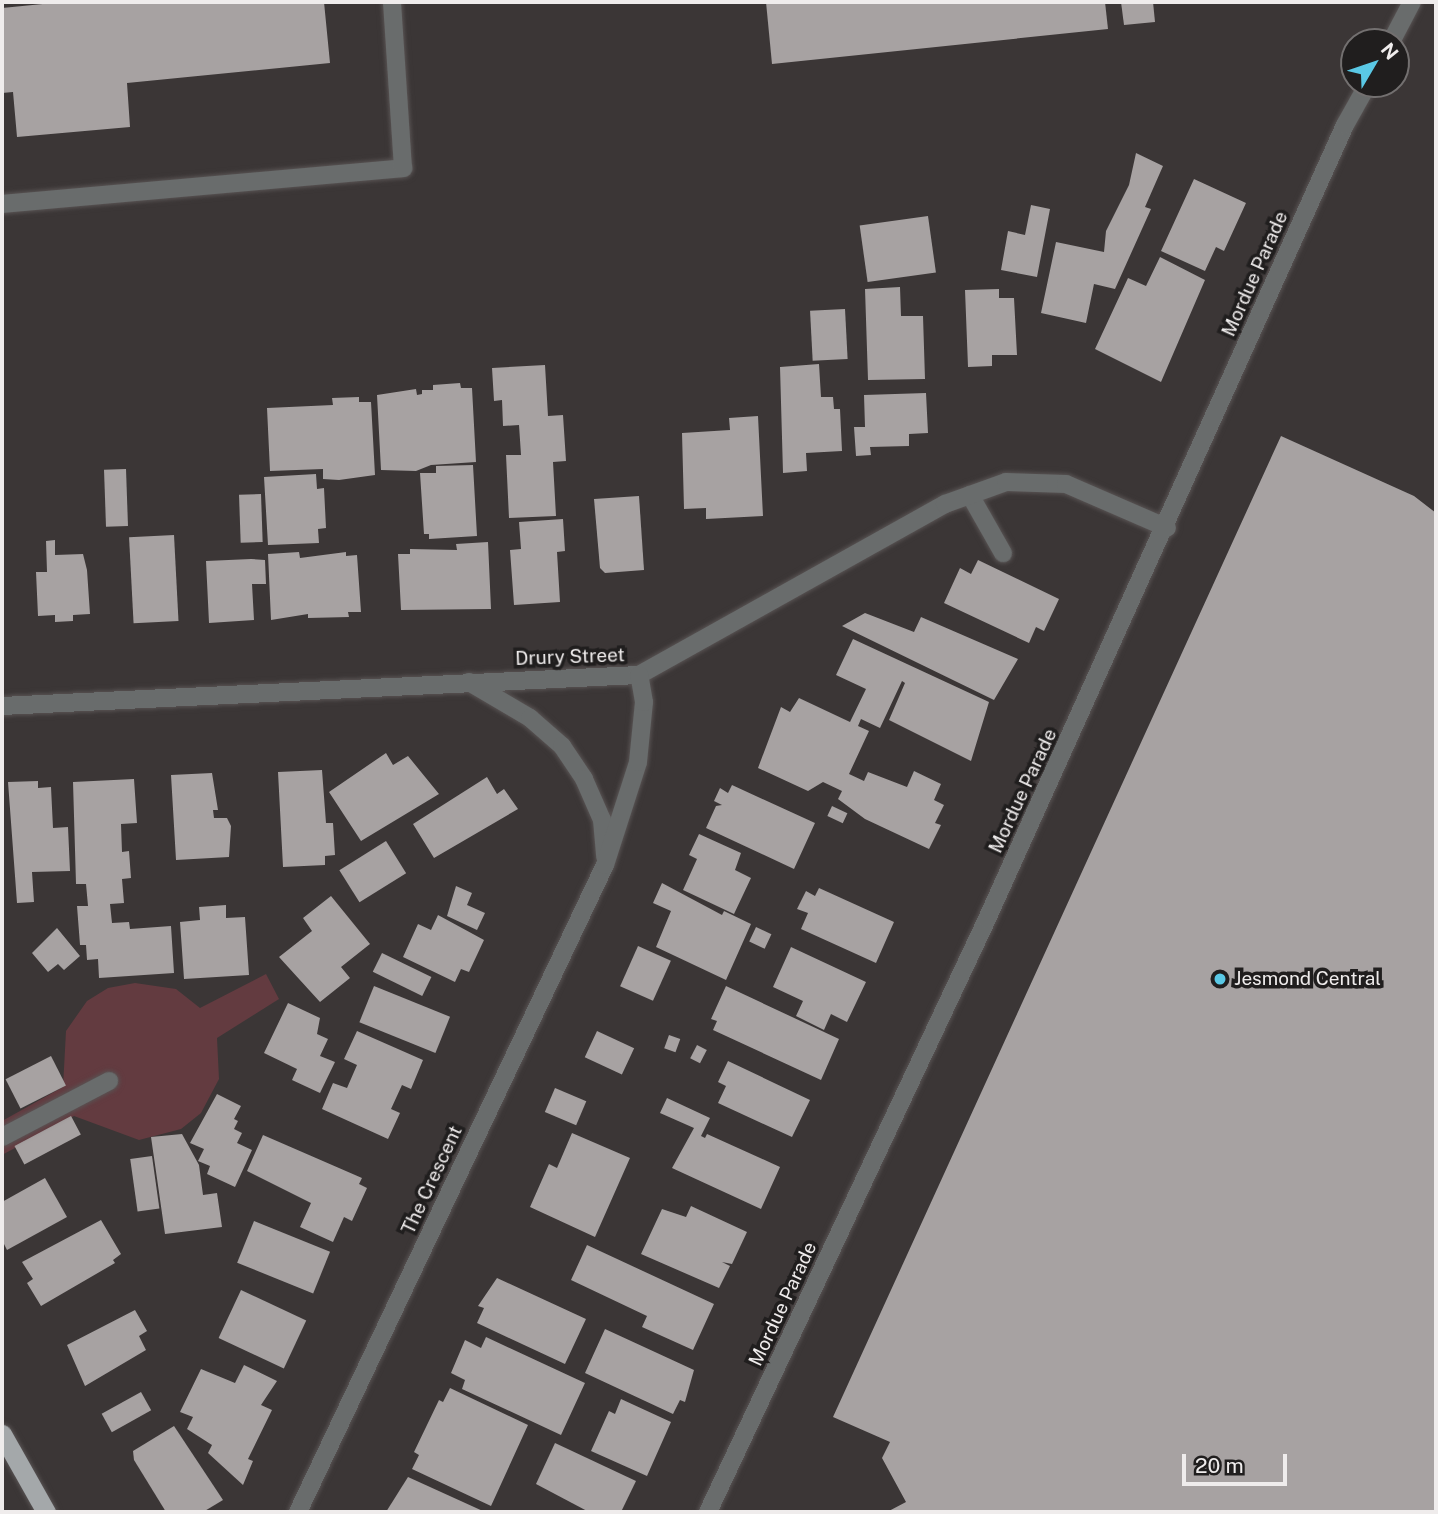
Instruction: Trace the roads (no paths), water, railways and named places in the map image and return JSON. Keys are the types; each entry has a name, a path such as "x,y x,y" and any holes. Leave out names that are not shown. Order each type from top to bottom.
{"highway":[{"path":"2,1434 46,1512"}],"street":[{"path":"2,204 403,168 392,2"},
{"path":"1398,28 1412,2"},
{"name":"Mordue Parade","path":"708,1512 1167,528 1345,125 1360,98"},
{"name":"Drury Street","path":"2,706 639,676 945,504 1006,482 1066,484 1167,528"},
{"path":"970,495 1003,553"},
{"name":"The Crescent","path":"298,1512 605,865 638,762 644,702 639,676"},
{"name":"The Crescent","path":"469,682 530,718 562,746 584,779 602,820 605,865"},
{"path":"2,1137 109,1081"}],"place":[{"name":"Jesmond Central","path":"1220,979"}]}
